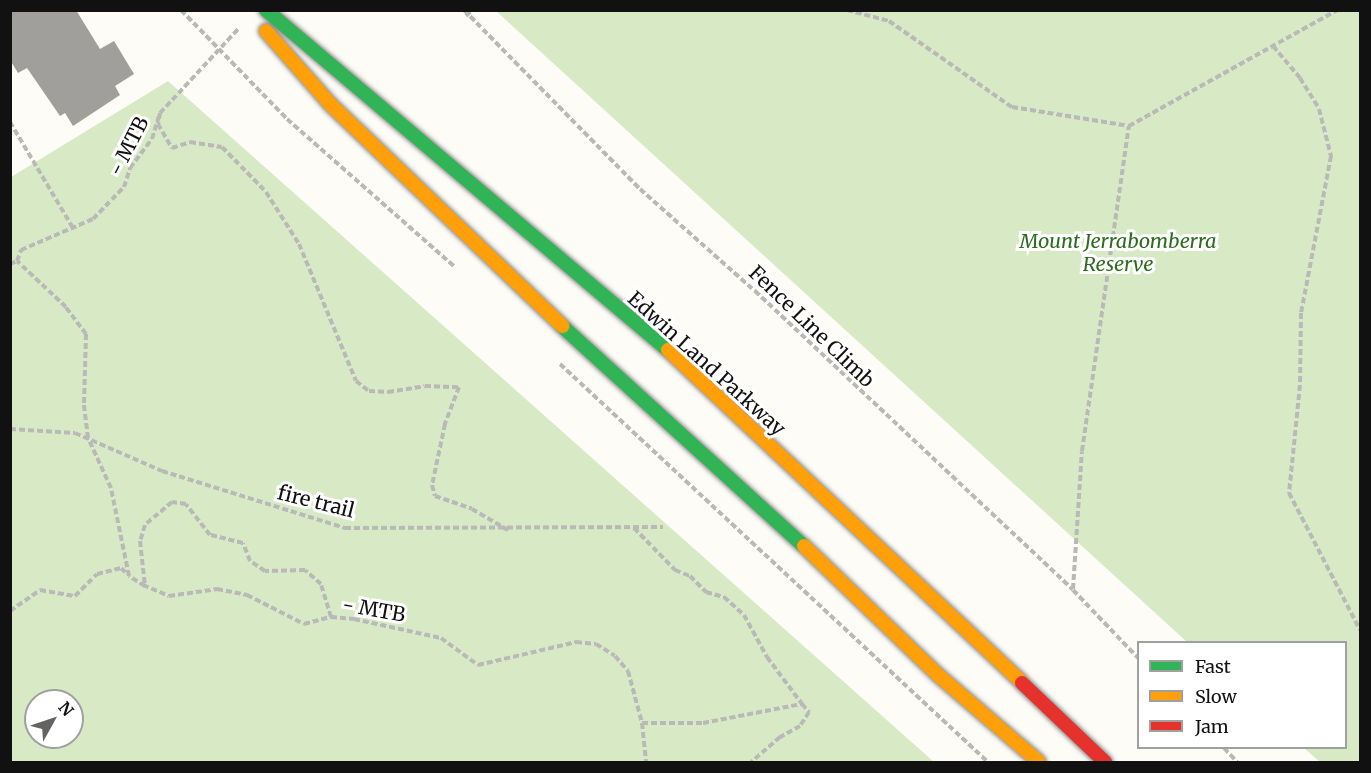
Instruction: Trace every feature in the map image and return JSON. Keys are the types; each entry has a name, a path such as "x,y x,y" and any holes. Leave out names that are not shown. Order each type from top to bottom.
{"main road":[{"name":"Edwin Land Parkway","path":"259,12 331,105 514,283 742,487 938,675 1039,762"},
{"name":"Edwin Land Parkway","path":"259,12 683,363 1105,762"}],"path":[{"path":"181,10 287,119 464,275"},
{"path":"465,13 472,10"},
{"path":"847,10 889,21 1012,106 1129,126 1337,10"},
{"name":"Fence Line Climb","path":"465,13 640,189 755,291 1073,590 1137,657"},
{"path":"160,113 242,25"},
{"path":"1273,46 1300,78 1319,110 1331,156 1301,313 1300,385 1289,493 1360,630"},
{"name":"- MTB","path":"10,264 17,261 21,250 93,219 124,187 130,168 152,140 160,113"},
{"name":"- MTB","path":"160,113 158,124 172,148 190,142 222,147 266,192 311,268 356,381 369,391 388,392 425,386 459,387 445,424 432,485 435,496 472,508 508,530"},
{"path":"10,122 73,228"},
{"path":"1073,590 1082,451 1129,126"},
{"path":"17,261 66,307 86,334 84,403 88,438 111,488 129,576"},
{"path":"550,355 988,762"},
{"name":"fire trail","path":"10,429 75,432 162,471 345,528 508,530 663,527"},
{"name":"- MTB","path":"145,586 140,541 146,525 172,502 186,504 210,535 243,543 250,561 265,571 305,570 321,584 331,617 441,638 478,665 576,642 596,644 615,656 628,671 642,723 646,762"},
{"path":"634,528 675,570 690,576 706,592 724,597 744,615 772,665 809,712 800,726 780,736 751,762"},
{"path":"10,611 40,590 75,596 97,574 121,568 145,586 169,596 217,589 247,595 304,624 331,617"},
{"path":"642,723 703,723 802,704"},
{"path":"1226,749 1237,762"}],"green space":[{"name":"Mount Jerrabomberra Reserve","path":"496,11 1360,11 1360,762 1320,762 1305,749 1347,749 1347,641 1186,641"},
{"path":"168,81 934,762 11,762 11,177"}],"building":[{"path":"10,10 76,10 100,49 114,41 134,74 115,86 120,95 73,126 65,113 60,116 27,68 18,73 10,60"}],"traffic: fast":[{"path":"266,10 668,350"},
{"path":"562,326 804,546"}],"traffic: slow":[{"path":"266,31 331,105 562,326"},
{"path":"668,350 1022,683"},
{"path":"804,546 938,675 1039,762"}],"traffic: jam":[{"path":"1022,683 1105,762"}]}
